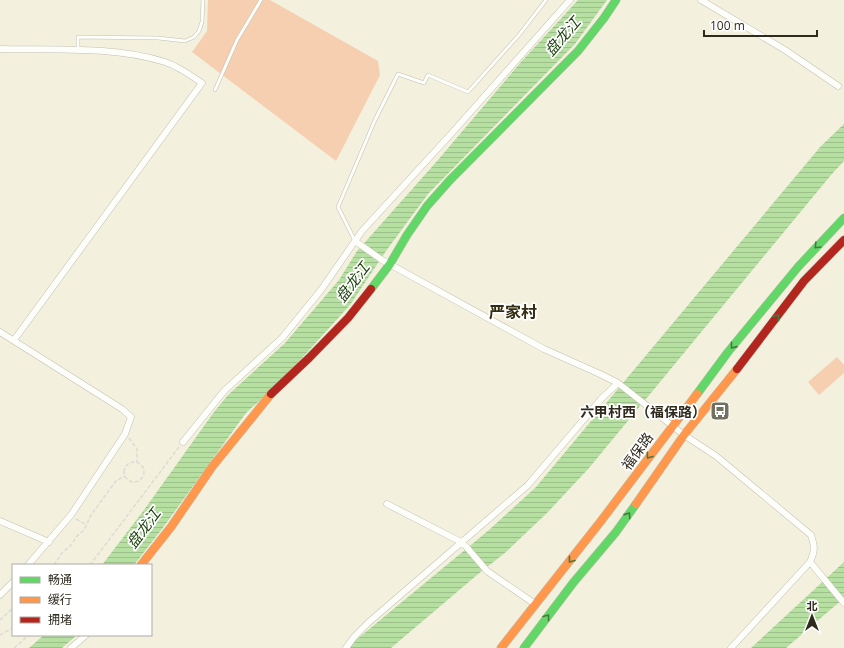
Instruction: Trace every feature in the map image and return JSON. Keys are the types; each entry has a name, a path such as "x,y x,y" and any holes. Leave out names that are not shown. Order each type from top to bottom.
{"main road":[{"path":"143,564 212,467 268,397 348,318 390,264 407,235 427,206 450,180 578,50 604,18 616,0"},
{"name":"福保路","path":"501,648 601,521 728,352 793,273 844,218"},
{"name":"福保路","path":"524,648 573,583 616,532 684,435 741,364 804,281 844,240"}],"street":[{"path":"182,442 224,391 282,338 321,290 362,230 456,128 570,0"},
{"path":"701,0 785,50 838,86"},
{"path":"0,49 97,50 149,58 166,62 179,68 202,83 14,340"},
{"path":"355,241 382,260 544,349 600,374 618,384 684,435 716,456 811,535 814,542 815,552 810,562 731,648"},
{"path":"0,332 131,417 126,434 70,515 49,542 29,564"},
{"path":"346,648 354,637 369,622 528,485 602,398 618,384"},
{"path":"387,504 462,543 487,571 535,604"},
{"path":"0,521 49,542"},
{"path":"810,562 844,603"},
{"path":"0,595 12,583"},
{"path":"71,648 85,636"}],"lane":[{"path":"78,50 78,37 158,38 185,41 194,37 199,31 202,22 203,0"},
{"path":"215,90 237,40 261,0"},
{"path":"355,241 338,208 375,120 398,74 424,83 428,75 468,92 519,35 546,0"}],"path":[{"path":"126,434 137,449 137,462 144,471 142,478 133,482 127,479 124,469 132,462 137,462"},
{"path":"91,564 182,442"},
{"path":"55,564 62,553 72,544 76,536 84,530 91,515 116,481 125,476"},
{"path":"70,515 87,525"},
{"path":"0,620 12,609"},
{"path":"0,635 12,629"},
{"path":"14,648 28,636"}],"shaded area":[{"path":"208,0 270,0 378,61 380,75 336,161 192,52 207,31"},
{"path":"837,357 844,365 844,373 819,395 808,382"}],"water":[{"name":"盘龙江","path":"578,0 607,0 575,44 428,194 386,251 350,305 283,379 246,413 135,564 103,564 228,395 285,343 339,280 357,251 438,160 521,62"},
{"path":"844,124 844,161 589,468 547,513 506,552 391,648 349,648 356,640 489,530 536,487 821,146"},
{"path":"844,562 844,598 786,648 751,648"},
{"path":"43,636 76,636 62,648 29,648"}],"traffic: fast":[{"path":"371,289 390,264 407,235 427,206 450,180 578,51 616,0"},
{"path":"697,394 728,352 798,267 844,218"},
{"path":"524,648 573,583 616,532 636,504"}],"traffic: slow":[{"path":"636,504 684,435 737,369"},
{"path":"142,564 171,527 212,467 271,394"},
{"path":"501,648 601,521 697,394"}],"traffic: jam":[{"path":"737,369 804,281 844,240"},
{"path":"271,394 348,318 371,289"}],"place":[{"name":"六甲村西（福保路）","path":"720,411"}],"district":[{"name":"严家村","path":"513,312"}]}
